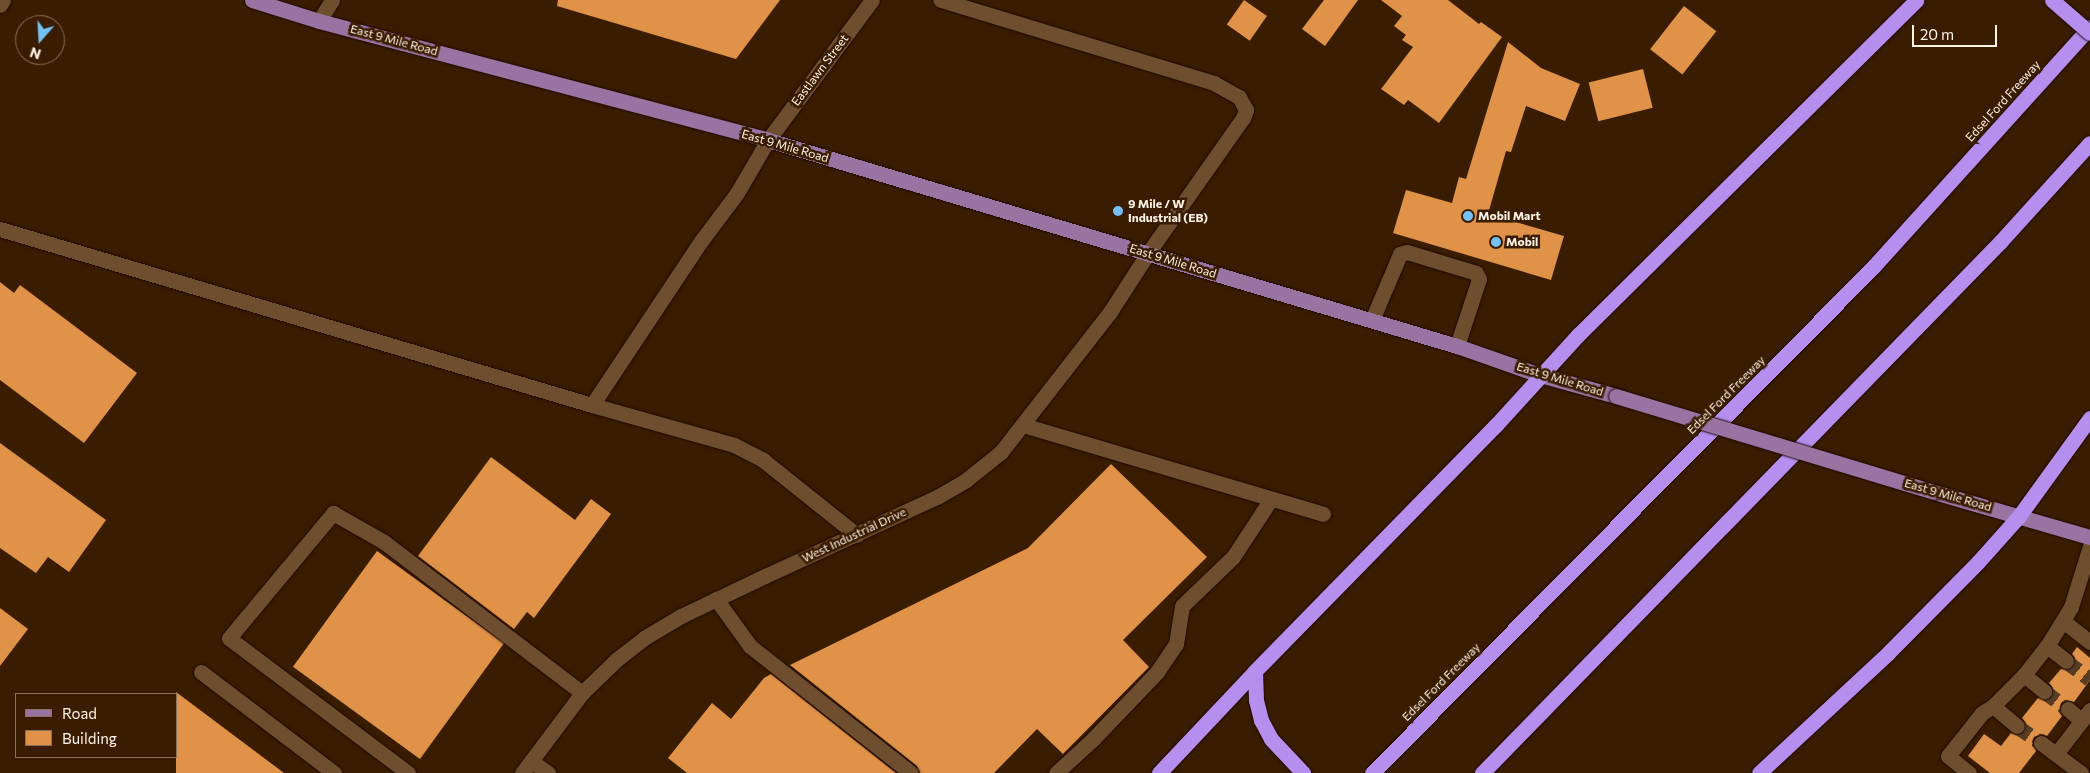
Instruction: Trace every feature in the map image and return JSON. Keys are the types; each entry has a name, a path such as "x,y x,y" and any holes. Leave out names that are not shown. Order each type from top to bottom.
{"highway":[{"path":"1160,773 1255,672 1496,425 1540,375 1916,0"},
{"path":"2052,0 2090,33"},
{"name":"Edsel Ford Freeway","path":"1372,773 1874,266 2090,28"},
{"path":"1482,773 1994,248 2090,143"},
{"path":"1759,773 1888,653 1978,562 2019,516 2090,418"},
{"path":"1255,672 1256,700 1261,720 1271,739 1303,773"}],"main road":[{"name":"East 9 Mile Road","path":"252,0 319,20 768,140 1372,320 1457,346 1540,375 2090,537"}],"street":[{"path":"0,6 3,0"},
{"path":"319,20 332,0"},
{"name":"Eastlawn Street","path":"592,405 737,192 768,140 872,0"},
{"name":"West Industrial Drive","path":"527,767 582,693 616,660 644,638 716,599 857,535 966,480 1001,452 1110,312 1148,253 1243,118 1246,110 1239,97 1214,83 940,0"},
{"path":"0,229 592,405 734,445 763,460 857,535"},
{"path":"1372,320 1400,254 1407,252 1476,273 1479,279 1457,346"},
{"path":"1023,425 1323,514"},
{"path":"1056,773 1093,739 1157,672 1176,644 1182,606 1233,557 1271,499"},
{"path":"408,773 228,638 333,513 384,542 582,693"},
{"path":"1969,773 1948,756 1982,714 1994,706 2024,675 2047,646 2071,607 2090,546"},
{"path":"716,599 750,646 911,773"},
{"path":"2063,621 2090,642"},
{"path":"2047,646 2066,661"},
{"path":"201,672 334,773"},
{"path":"2024,675 2044,691"},
{"path":"1994,706 2017,726"},
{"path":"2056,754 2086,716 2068,709"},
{"path":"2041,743 2081,773"},
{"path":"527,767 548,773"}],"building":[{"path":"558,0 780,0 736,59 557,6"},
{"path":"1244,0 1267,16 1250,41 1227,25"},
{"path":"1324,0 1358,0 1325,46 1302,29"},
{"path":"1381,0 1448,0 1479,24 1481,22 1502,37 1439,123 1408,100 1404,105 1381,89 1413,47 1402,40 1406,35 1394,26 1402,16"},
{"path":"1684,6 1716,31 1682,75 1650,49"},
{"path":"1508,42 1541,68 1580,84 1565,121 1526,106 1511,152 1506,151 1488,214 1564,236 1551,280 1393,233 1406,190 1452,203 1459,177 1466,179"},
{"path":"1643,69 1653,108 1598,121 1589,83"},
{"path":"0,282 14,293 20,285 137,373 84,443 0,380"},
{"path":"0,443 106,520 69,572 48,557 36,573 0,548"},
{"path":"491,457 575,520 591,499 611,514 534,618 527,612 514,629 418,556"},
{"path":"1111,464 1207,557 1123,640 1149,667 1063,754 1037,729 994,773 920,773 917,766 790,665 1028,548"},
{"path":"377,551 504,643 420,759 293,667"},
{"path":"0,608 28,629 0,666"},
{"path":"2077,647 2090,658 2090,680 2074,702 2065,700 2061,703 2059,712 2062,716 2047,736 2042,734 2034,737 2032,742 2036,751 2019,773 1990,773 1968,756 1984,734 2001,746 2011,733 2016,735 2024,732 2026,723 2022,718 2038,698 2047,700 2052,696 2053,688 2049,683 2061,669 2069,670 2074,666 2075,658 2072,654"},
{"path":"771,674 896,773 687,773 668,758 712,703 731,719 764,678"},
{"path":"178,694 284,773 176,773 176,758 178,758"}],"tunnel":[{"path":"2066,661 2090,679"},
{"path":"2044,691 2068,709"},
{"path":"2017,726 2041,743"}],"place":[{"name":"9 Mile / W Industrial (EB)","path":"1118,211"},
{"name":"Mobil Mart","path":"1468,216"},
{"name":"Mobil","path":"1496,242"}]}
